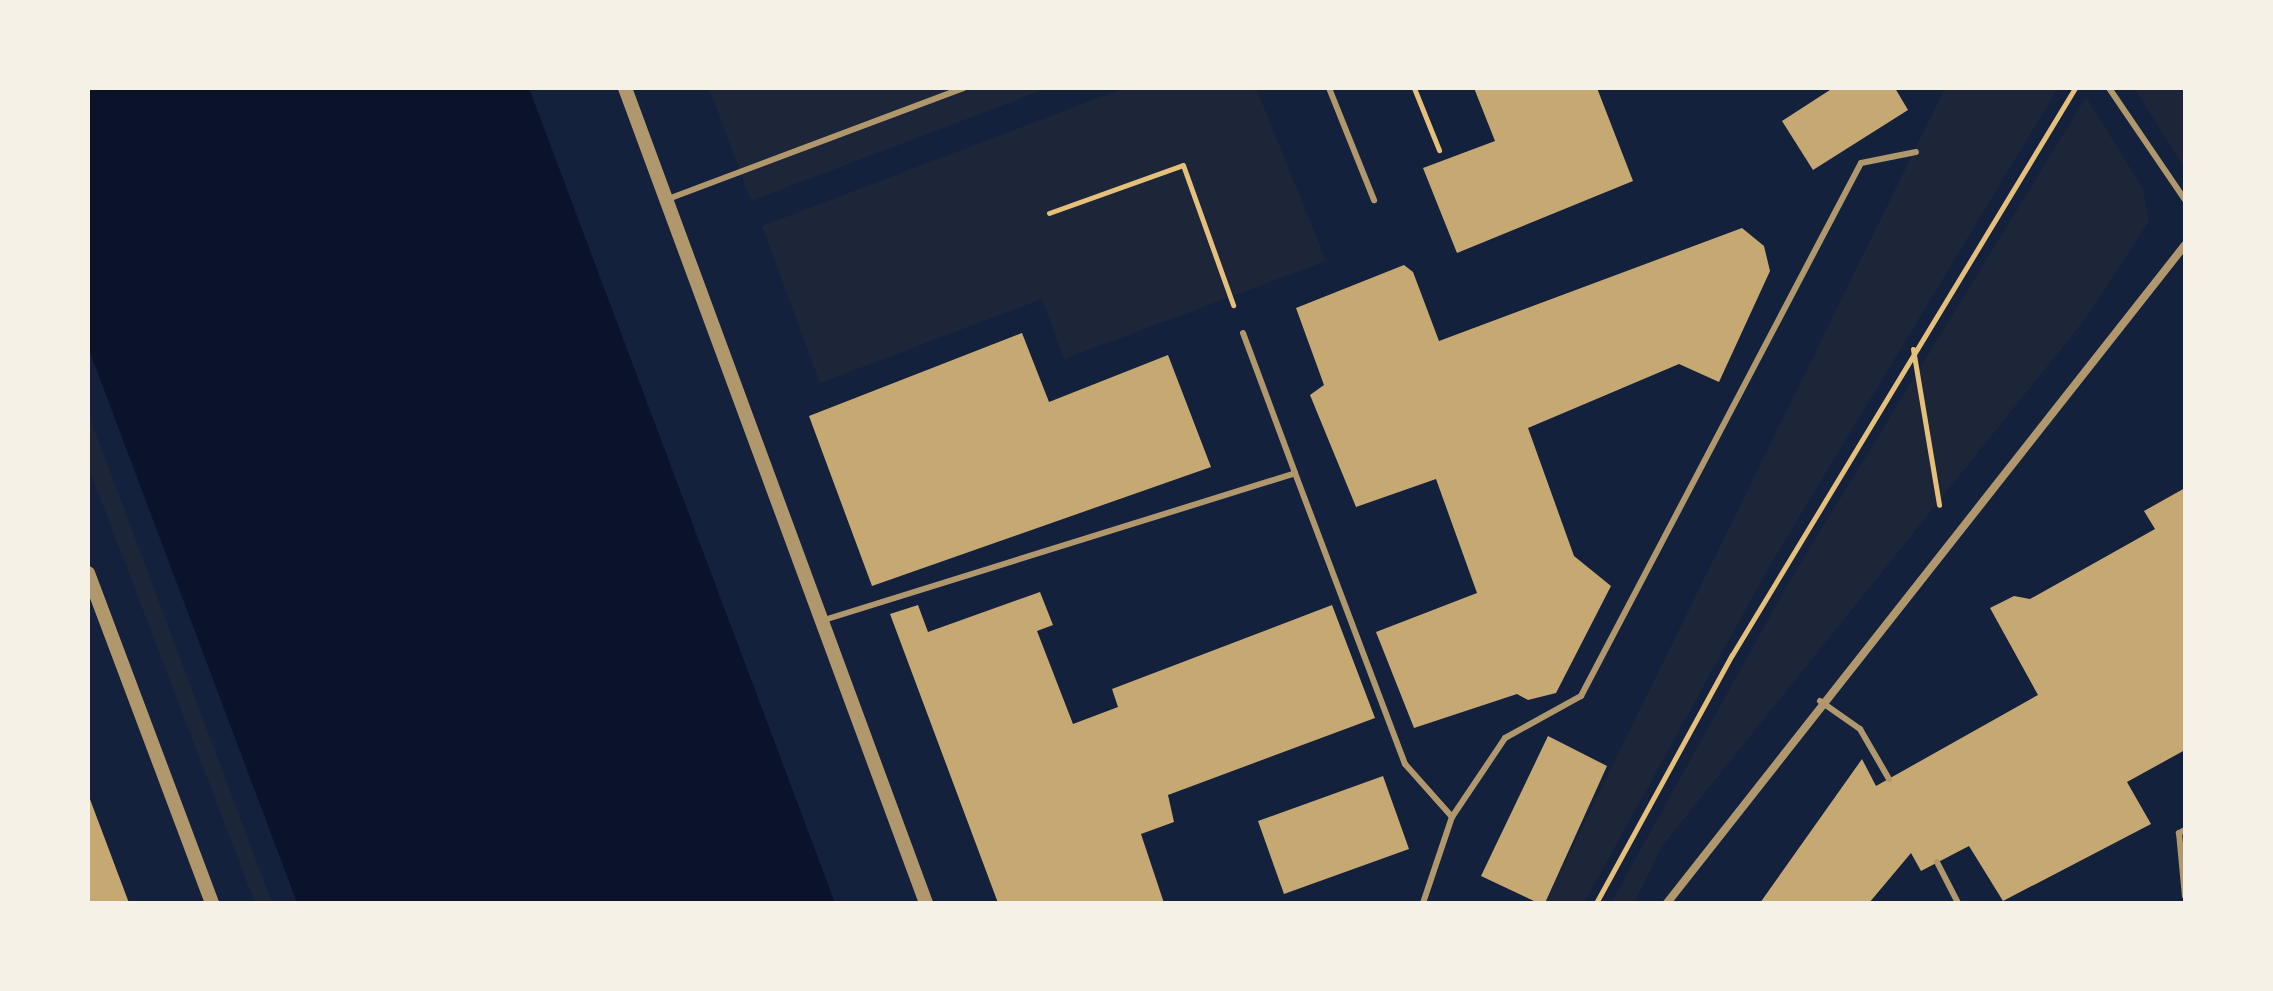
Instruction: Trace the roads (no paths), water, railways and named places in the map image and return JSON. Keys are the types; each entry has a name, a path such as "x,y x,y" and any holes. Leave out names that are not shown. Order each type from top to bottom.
{"street":[{"path":"625,88 926,903"},
{"path":"1667,903 1820,701 2185,245"},
{"path":"88,573 212,903"}],"lane":[{"path":"668,199 964,88"},
{"path":"1329,88 1374,200"},
{"path":"2109,88 2185,200"},
{"path":"1423,903 1452,817 1505,738 1581,696 1861,163 1916,152"},
{"path":"1243,333 1405,764 1452,817"},
{"path":"824,620 1295,473"},
{"path":"1820,701 1860,729 1889,779"},
{"path":"2185,830 2185,896"},
{"path":"1937,862 1958,903"}]}
